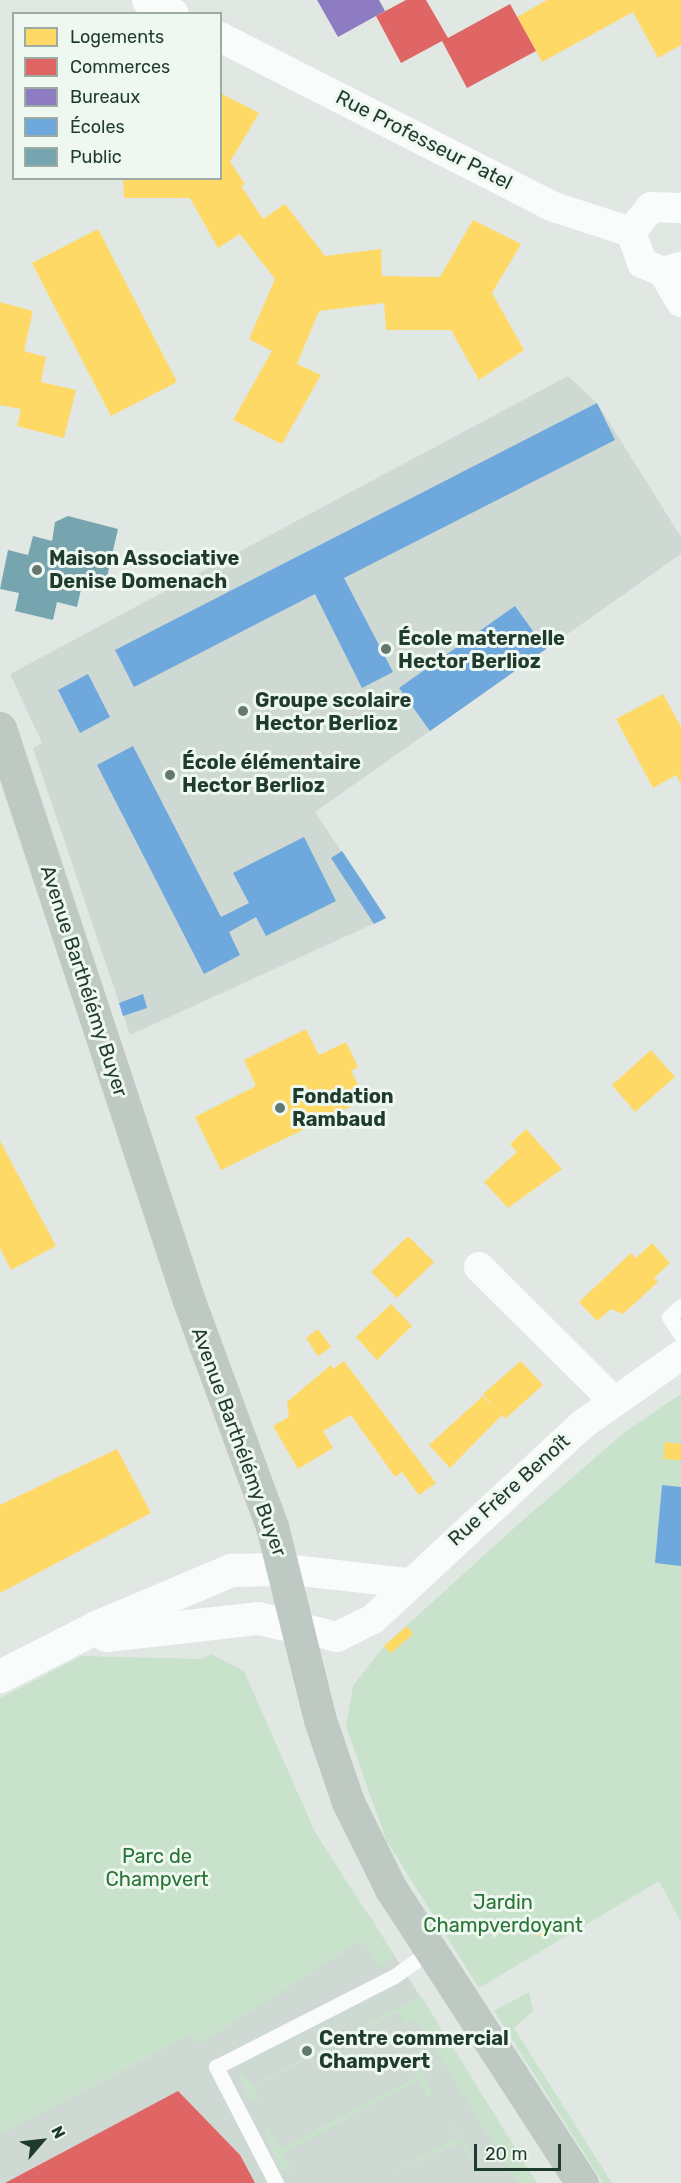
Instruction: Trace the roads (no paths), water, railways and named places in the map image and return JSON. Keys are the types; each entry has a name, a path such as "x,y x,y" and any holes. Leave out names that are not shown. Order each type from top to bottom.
{"main road":[{"name":"Avenue Barthélémy Buyer","path":"0,728 284,1569 297,1627 348,1802 391,1889 582,2183"}],"street":[{"path":"147,0 170,12"},
{"name":"Rue Professeur Patel","path":"222,38 551,206 632,232"},
{"path":"678,203 642,213 632,232 642,263 672,269 681,302"},
{"path":"479,1267 614,1401"},
{"name":"Rue Frère Benoît","path":"297,1627 337,1637 373,1619 406,1583 614,1401 681,1355"},
{"path":"0,1676 72,1640 231,1570 284,1569 406,1583"},
{"path":"72,1640 258,1618 297,1627"}],"lane":[{"path":"681,1306 669,1317 681,1335"},
{"path":"276,2183 216,2067 393,1977 431,1950"}],"place":[{"name":"Maison Associative Denise Domenach","path":"37,570"},
{"name":"École maternelle Hector Berlioz","path":"386,649"},
{"name":"Groupe scolaire Hector Berlioz","path":"243,711"},
{"name":"École élémentaire Hector Berlioz","path":"170,775"},
{"name":"Fondation Rambaud","path":"280,1108"},
{"name":"Centre commercial Champvert","path":"307,2051"}],"park label":[{"name":"Parc de Champvert","path":"157,1868"},
{"name":"Jardin Champverdoyant","path":"503,1914"}]}
